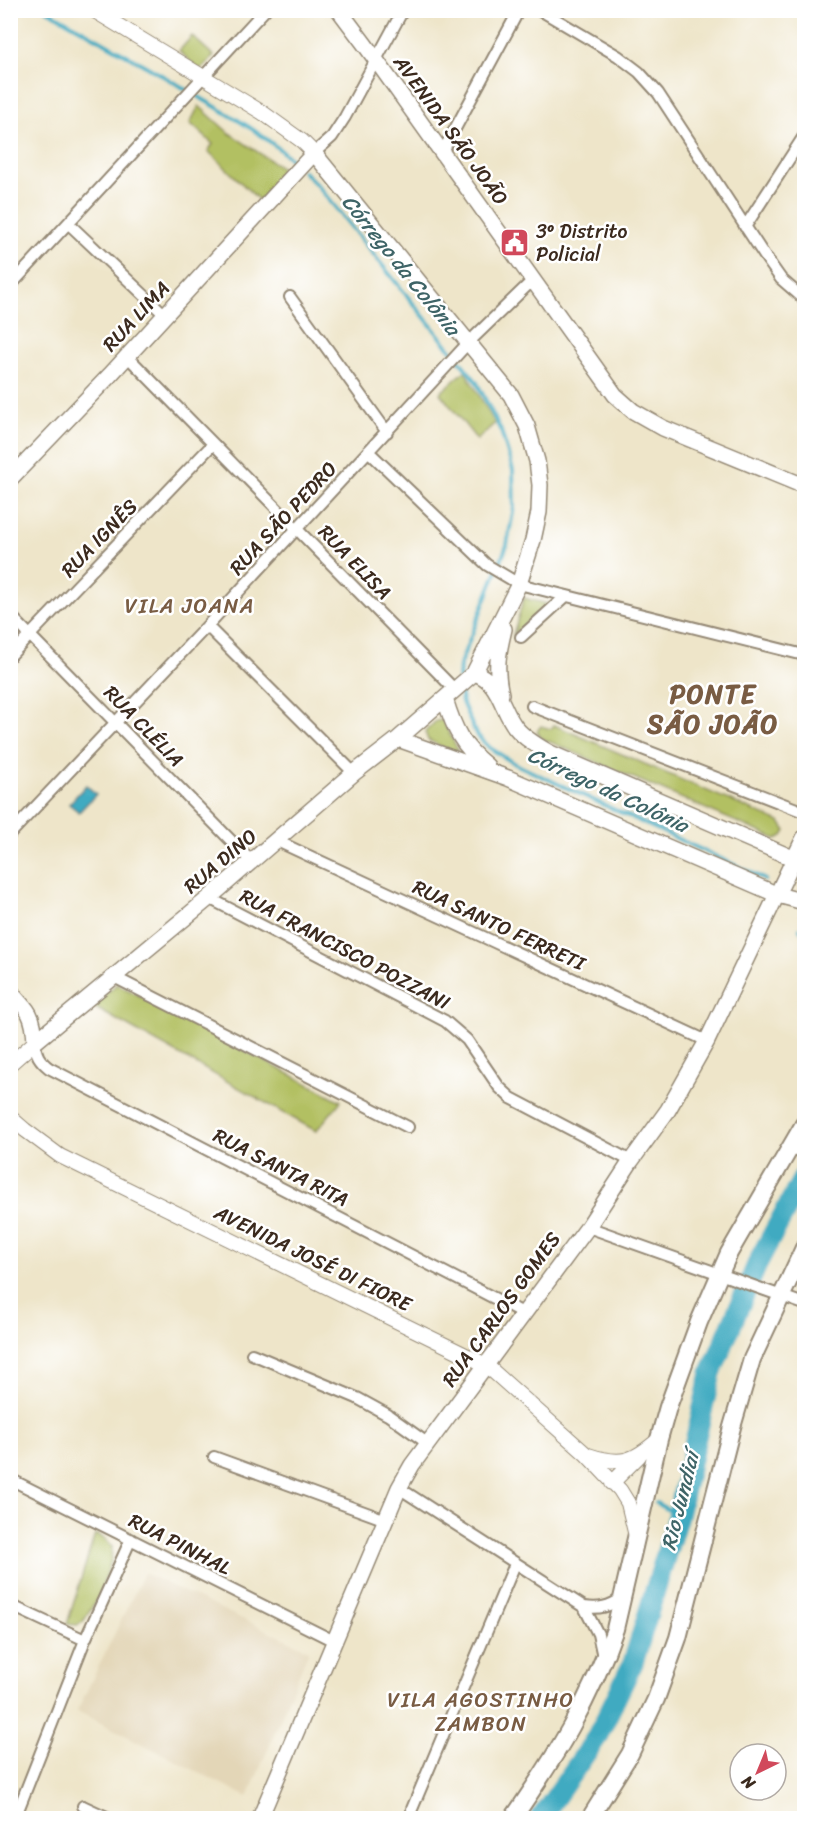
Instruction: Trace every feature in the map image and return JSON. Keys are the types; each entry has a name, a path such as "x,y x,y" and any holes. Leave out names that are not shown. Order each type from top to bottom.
{"main road":[{"name":"AVENIDA SÃO JOÃO","path":"339,10 615,395 633,411 663,428 804,486"},
{"name":"RUA LIMA","path":"10,479 311,156"},
{"path":"311,156 465,347 511,395 527,426 537,461 540,485 539,512 533,540 513,581 497,660 497,676 507,714"},
{"path":"508,778 472,754 461,740 451,720 460,686 509,608"},
{"path":"460,686 488,680 516,728 529,740 550,753 800,860"},
{"name":"RUA DINO","path":"35,1042 460,686"},
{"path":"398,739 508,778 778,896 804,902"},
{"name":"RUA CARLOS GOMES","path":"262,1818 399,1488 427,1443 588,1227 668,1110 707,1041 778,896 800,860 804,838"},
{"path":"10,991 32,1017 35,1042"},
{"path":"513,1818 580,1714 604,1662 623,1598 659,1439 668,1407 699,1322 726,1275 729,1253 804,1124"},
{"path":"590,1818 630,1754 656,1699 678,1638 729,1438 752,1359 777,1293 804,1248"}],"street":[{"path":"93,10 200,81 263,113 302,141 311,156 332,137 345,117 404,10"},
{"path":"192,10 199,10"},
{"path":"10,286 265,10"},
{"path":"442,153 519,10"},
{"path":"540,10 618,56 639,72 658,93 781,279 804,299"},
{"path":"745,227 804,136"},
{"path":"69,224 165,315"},
{"name":"RUA SÃO PEDRO","path":"10,834 207,626 465,347 534,280"},
{"path":"290,297 387,432"},
{"name":"RUA ELISA","path":"127,356 297,529 460,686"},
{"name":"RUA IGNÊS","path":"10,656 213,444"},
{"path":"368,452 487,565 513,581 804,655"},
{"path":"521,637 566,596"},
{"name":"RUA CLÉLIA","path":"10,615 252,862"},
{"path":"207,626 354,773"},
{"path":"532,706 804,812"},
{"name":"RUA SANTO FERRETI","path":"277,841 707,1041"},
{"name":"RUA FRANCISCO POZZANI","path":"209,898 445,1020 467,1040 499,1087 511,1098 631,1161"},
{"path":"114,977 408,1127"},
{"name":"RUA DINO","path":"10,1064 35,1042"},
{"name":"RUA SANTA RITA","path":"35,1042 38,1057 49,1068 523,1313"},
{"name":"AVENIDA JOSÉ DI FIORE","path":"10,1117 60,1156 486,1365 586,1454 612,1483 628,1503 636,1538"},
{"path":"588,1227 804,1304"},
{"path":"252,1354 357,1398 388,1415 427,1443"},
{"path":"612,1483 659,1439"},
{"path":"586,1454 605,1461 619,1461 641,1455"},
{"path":"214,1457 386,1520"},
{"name":"RUA PINHAL","path":"10,1479 334,1641"},
{"path":"399,1488 584,1607 598,1609 623,1598"},
{"path":"15,1818 85,1640 131,1539"},
{"path":"412,1809 515,1564"},
{"path":"10,1605 85,1640"},
{"path":"584,1607 598,1634 604,1662"},
{"path":"83,1806 109,1818"}],"shaded area":[{"path":"144,1573 309,1650 248,1797 77,1711"}],"green space":[{"path":"192,36 214,56 200,70 179,51"},
{"path":"199,106 229,133 282,168 260,201 208,151 213,144 190,123"},
{"path":"465,371 495,423 477,440 440,393"},
{"path":"524,598 547,604 513,635"},
{"path":"442,720 458,750 453,752 428,740 425,732 436,721"},
{"path":"554,725 780,822 786,831 783,836 776,839 541,738 537,731 541,726 551,729"},
{"path":"117,984 341,1101 316,1131 92,1006"},
{"path":"95,1534 105,1539 112,1547 111,1561 99,1596 83,1622 77,1625 67,1624"}],"water":[{"path":"86,785 96,794 79,812 69,804"}],"waterway":[{"name":"Córrego da Colônia","path":"47,10 241,122 265,138 298,166"},
{"name":"Córrego da Colônia","path":"303,171 318,186 476,381 501,431 513,470 514,507 507,545 460,664 459,681"},
{"name":"Córrego da Colônia","path":"460,691 462,702 476,734 490,748 515,764 765,880"},
{"name":"Córrego da Colônia","path":"800,929 804,933"},
{"name":"Rio Jundiaí","path":"541,1818 597,1737 633,1663 678,1515 711,1373 759,1260 804,1176"},
{"path":"656,1503 678,1515"}],"place":[{"name":"3º Distrito Policial","path":"515,242"}],"district":[{"name":"VILA JOANA","path":"190,606"},
{"name":"PONTE SÃO JOÃO","path":"713,709"},
{"name":"VILA AGOSTINHO ZAMBON","path":"481,1712"}]}
